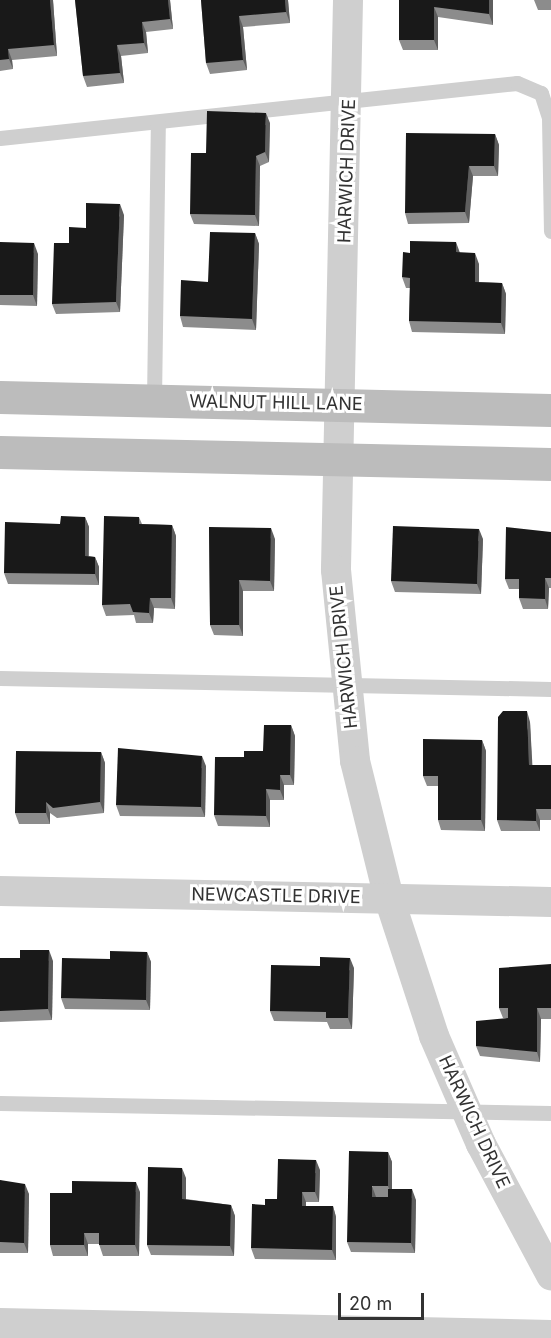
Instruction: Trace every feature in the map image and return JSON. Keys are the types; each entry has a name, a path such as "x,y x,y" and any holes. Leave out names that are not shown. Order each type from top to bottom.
{"main road":[{"name":"WALNUT HILL LANE","path":"0,397 551,410"},
{"path":"0,452 551,464"}],"street":[{"name":"HARWICH DRIVE","path":"348,0 350,103 338,405 336,570 344,686 355,762 389,898 434,1036 467,1111 551,1275"},
{"name":"NEWCASTLE DRIVE","path":"0,891 551,902"},
{"path":"0,1323 551,1335"}],"lane":[{"path":"0,138 350,103 517,83 541,93 549,118 551,231"},
{"path":"154,400 158,123"},
{"path":"0,678 551,689"},
{"path":"0,1103 551,1113"}],"building":[{"path":"0,0 50,0 54,45 8,49 9,59 0,60"},
{"path":"75,0 168,0 170,19 142,22 144,43 117,45 120,73 83,76"},
{"path":"201,0 285,0 286,12 239,16 243,60 206,63"},
{"path":"399,0 489,0 489,14 434,7 434,40 399,40"},
{"path":"207,111 266,113 265,152 256,156 255,215 190,214 191,153 206,153"},
{"path":"406,133 495,134 494,166 469,166 465,212 405,213"},
{"path":"86,203 120,204 116,302 52,304 54,243 69,243 69,227 86,228"},
{"path":"210,232 255,233 252,319 180,316 181,280 208,282"},
{"path":"410,241 456,242 456,252 475,253 475,282 502,283 501,323 409,321 410,278 402,277 403,252 410,253"},
{"path":"0,242 34,243 33,295 0,295"},
{"path":"61,516 85,517 85,556 95,557 95,574 4,573 5,522 60,524"},
{"path":"104,516 139,517 139,524 172,525 171,598 150,598 149,613 133,612 130,604 102,605"},
{"path":"393,526 479,529 477,584 391,581"},
{"path":"209,527 271,528 270,581 239,580 239,625 210,625"},
{"path":"506,527 551,532 551,578 545,578 545,599 519,598 519,579 505,579"},
{"path":"503,711 527,711 529,765 551,765 551,809 536,809 536,821 497,820 498,717"},
{"path":"264,725 291,725 290,775 280,775 280,790 266,789 266,816 214,815 215,757 244,757 244,751 263,751"},
{"path":"423,739 482,740 481,820 438,820 438,776 423,776"},
{"path":"118,748 202,756 201,807 116,805"},
{"path":"16,751 101,752 100,802 53,808 46,802 46,813 15,813"},
{"path":"20,950 49,950 48,1009 0,1011 0,958 20,958"},
{"path":"110,951 147,952 146,1000 61,998 62,958 110,959"},
{"path":"320,957 350,958 348,1018 326,1018 326,1012 270,1011 271,965 320,966"},
{"path":"551,964 551,1008 537,1008 537,1052 476,1046 476,1021 508,1018 508,1008 499,1008 499,968"},
{"path":"349,1151 388,1152 388,1186 372,1186 372,1197 388,1197 388,1189 412,1189 411,1243 347,1242"},
{"path":"278,1159 316,1160 315,1192 302,1192 302,1206 333,1206 332,1250 251,1248 252,1204 265,1205 265,1199 277,1199"},
{"path":"148,1167 182,1168 182,1199 231,1205 230,1246 147,1245"},
{"path":"0,1180 25,1184 24,1243 0,1242"},
{"path":"72,1181 136,1182 135,1245 99,1245 99,1233 84,1233 84,1245 50,1245 50,1193 72,1193"}]}
